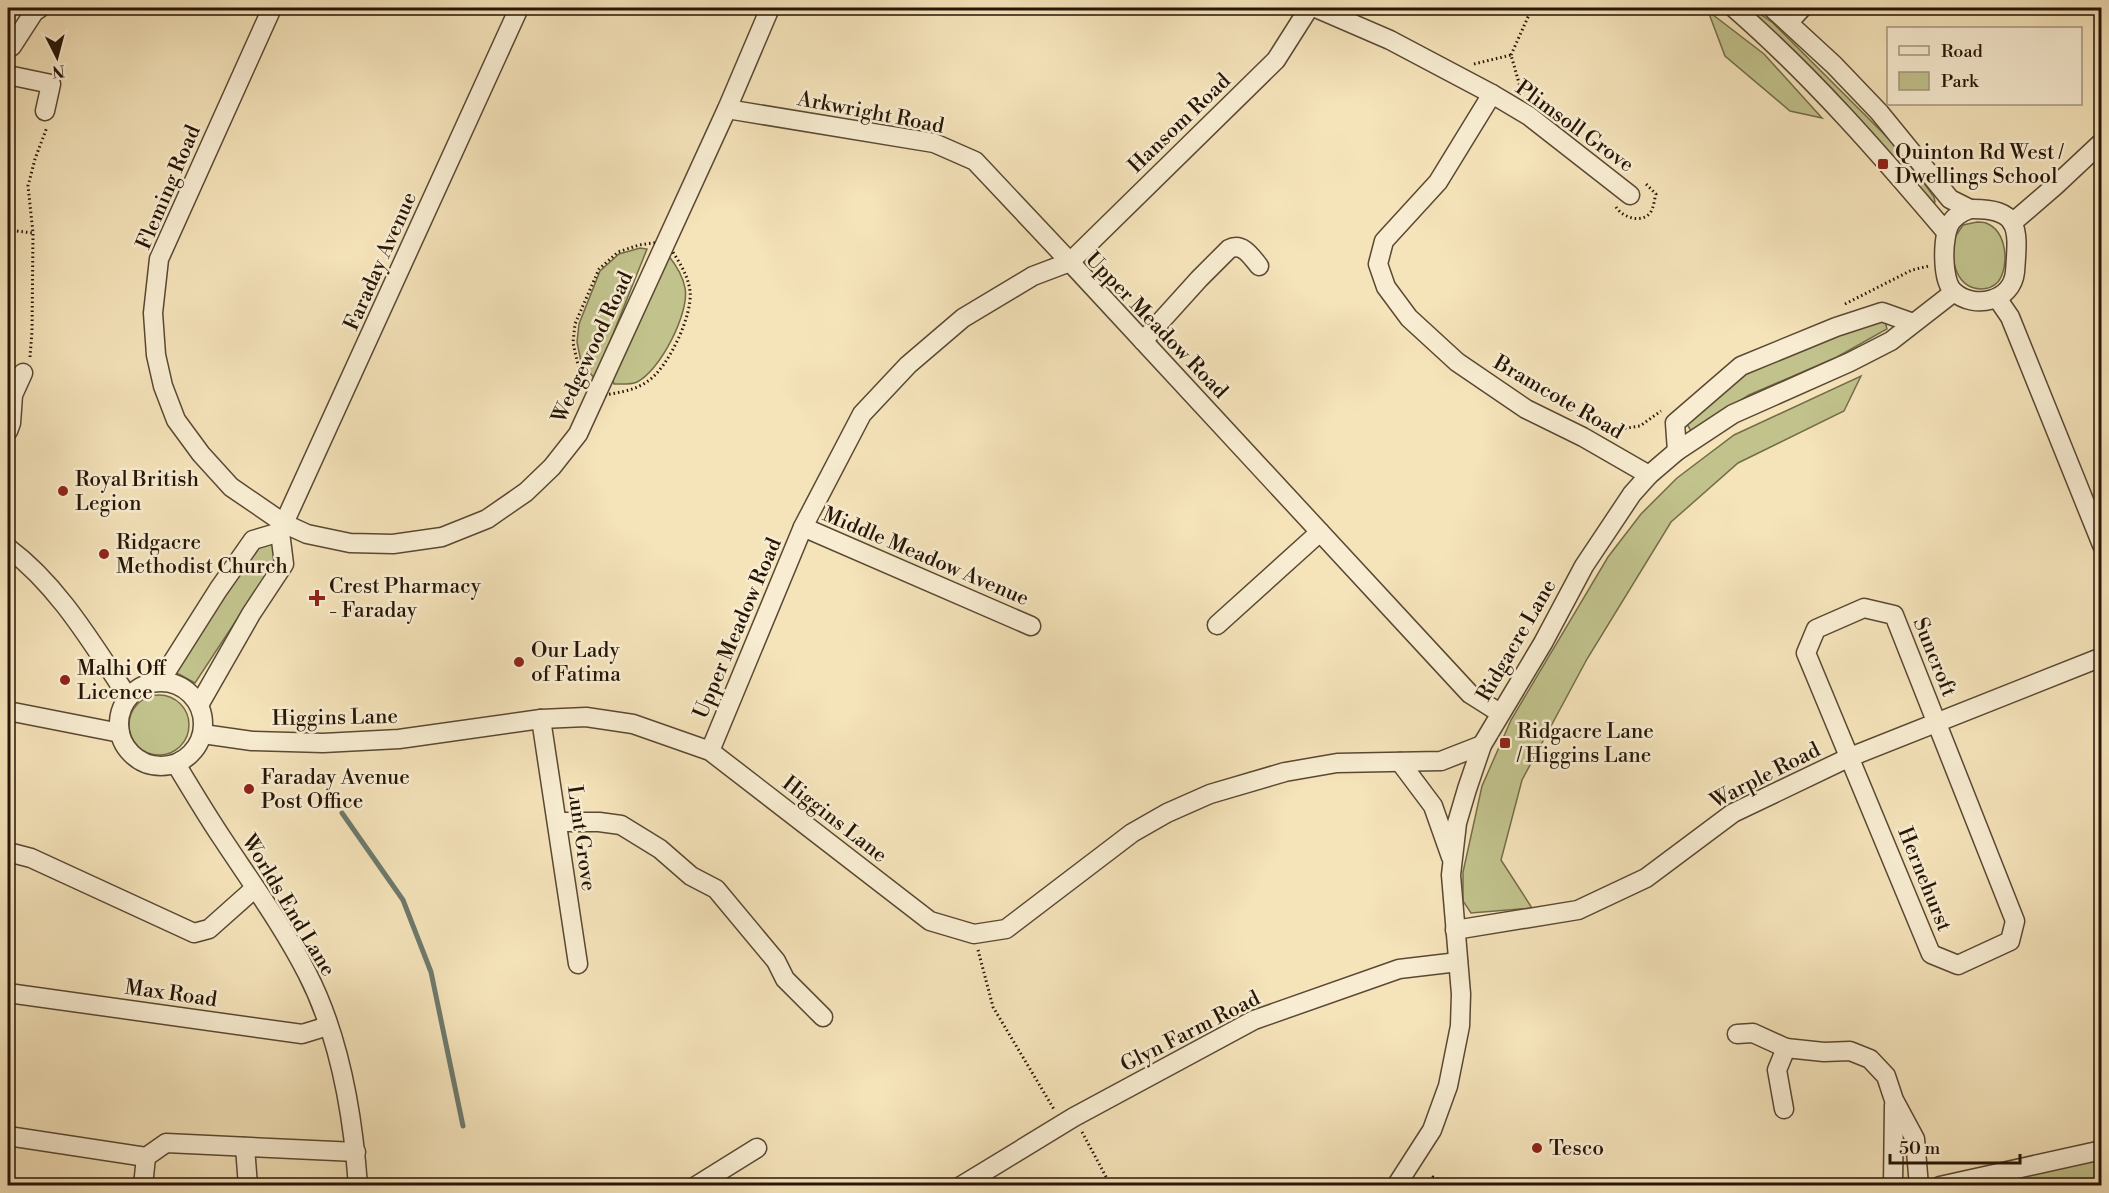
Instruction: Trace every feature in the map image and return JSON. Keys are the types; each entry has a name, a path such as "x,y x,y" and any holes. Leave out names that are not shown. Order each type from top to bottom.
{"street":[{"path":"8,49 34,12 40,8"},
{"name":"Fleming Road","path":"272,8 159,259 153,313 156,355 163,386 176,420 201,454 231,487 282,528"},
{"name":"Faraday Avenue","path":"282,528 519,8"},
{"name":"Wedgewood Road","path":"282,528 350,543 393,544 442,537 487,519 526,492 552,467 578,434 727,109 770,8"},
{"name":"Hansom Road","path":"1070,262 1276,60 1309,8"},
{"name":"Plimsoll Grove","path":"1316,8 1389,40 1529,116 1630,195"},
{"path":"1734,8 1773,41 1858,129 1901,176 1946,232"},
{"path":"1772,8 1789,22 1879,112 1950,199 1970,209"},
{"path":"1789,22 1802,8"},
{"path":"8,75 51,84 46,119"},
{"name":"Bramcote Road","path":"1492,94 1438,182 1384,241 1378,264 1386,287 1409,318 1457,362 1526,409 1583,437 1649,475"},
{"name":"Arkwright Road","path":"727,109 934,143 975,161 1070,262"},
{"path":"2012,223 2102,142"},
{"path":"1970,209 1987,209 2002,214 2012,223 2016,228 2018,238 2014,278 2008,291 1997,298 1974,302 1954,292 1948,284 1944,262 1946,232 1955,217 1970,209"},
{"path":"1143,341 1228,249 1241,248 1248,252 1259,266"},
{"name":"Upper Meadow Road","path":"710,751 803,527 862,414 908,365 963,318 1033,276 1070,262 1470,694 1500,713"},
{"name":"Ridgacre Lane","path":"1396,1185 1432,1130 1448,1086 1460,1026 1461,994 1451,875 1457,822 1482,745 1543,643 1584,566 1632,494 1649,475 1677,451 1733,414 1850,362 1891,340 1954,292"},
{"path":"1997,298 2010,318 2102,545"},
{"path":"1677,451 1675,423 1741,366 1836,327 1882,312 1913,323"},
{"path":"8,431 11,423 12,395 23,373"},
{"name":"Middle Meadow Avenue","path":"803,527 1031,626"},
{"path":"161,680 185,689 199,705 204,724 202,734 192,753 176,764 156,766 144,763 125,748 120,733 121,710 128,697 139,688 161,680 253,540 282,528 284,564 251,614 199,705"},
{"path":"1217,625 1320,532"},
{"path":"8,548 21,558 66,606 128,697"},
{"name":"Suncroft","path":"1850,757 1806,653 1816,629 1864,608 1894,615 1937,721"},
{"name":"Warple Road","path":"1455,930 1578,910 1646,878 1733,813 1850,757 2102,657"},
{"path":"8,711 120,733"},
{"name":"Higgins Lane","path":"202,734 252,741 323,743 399,739 541,718 586,717 633,724 710,751 930,921 974,934 1006,930 1132,833 1167,813 1210,794 1285,772 1337,763 1441,761 1482,745"},
{"name":"Lunt Grove","path":"541,718 578,964"},
{"name":"Hernehurst","path":"1850,757 1931,954 1958,965 2010,941 2014,921 1937,721"},
{"path":"1400,762 1433,806 1452,861"},
{"name":"Worlds End Lane","path":"176,764 308,974 328,1026 345,1083 356,1152 358,1185"},
{"path":"557,822 599,822 621,825 660,849 691,876 716,889 776,961 785,979 824,1017"},
{"path":"8,852 31,858 194,933 210,929 255,888"},
{"name":"Glyn Farm Road","path":"961,1185 1068,1121 1254,1020 1399,969 1458,962"},
{"name":"Max Road","path":"8,993 302,1034 328,1026"},
{"path":"1737,1034 1753,1033 1786,1048 1824,1052 1850,1051 1870,1059 1886,1076 1894,1100 1914,1139 1918,1185"},
{"path":"1784,1109 1777,1070 1786,1048"},
{"path":"1893,1185 1894,1100"},
{"path":"8,1136 146,1157 166,1143 356,1152"},
{"path":"245,1147 248,1185"},
{"path":"696,1185 757,1148"},
{"path":"1940,1185 2102,1150"},
{"path":"143,1185 146,1157"}],"path":[{"path":"1529,116 1510,55 1532,8"},
{"path":"1466,67 1510,55"},
{"path":"23,373 30,360 32,331 33,233 28,186 46,119"},
{"path":"8,230 33,233"},
{"path":"974,934 993,1007 1111,1185"},
{"path":"1422,1181 1427,1184 1433,1177 1454,1185"}],"green space":[{"path":"1753,9 1773,23 1901,151 1934,197 1935,202 1930,205 1749,13"},
{"path":"1708,11 1764,54 1822,118 1790,111 1725,56"},
{"path":"1986,223 1998,233 2005,258 2002,275 1998,282 1983,289 1973,288 1961,279 1955,266 1951,243 1963,225"},
{"path":"640,248 647,249 595,379 581,362 577,342 579,324 600,271 619,254"},
{"path":"668,255 679,271 685,288 683,311 672,340 646,376 634,383 614,384 611,374"},
{"path":"1875,319 1885,321 1887,329 1837,357 1749,395 1691,431 1685,421 1741,371"},
{"path":"1861,376 1844,411 1738,463 1671,522 1587,659 1522,780 1501,860 1532,908 1471,913 1463,901 1463,872 1482,786 1511,720 1608,557 1641,514 1677,478 1734,435"},
{"path":"272,539 278,557 195,683 173,671 262,543"},
{"path":"159,695 176,700 184,708 189,725 184,742 176,750 159,755 142,750 134,742 129,725 134,708 142,700"},
{"path":"2101,1159 2101,1181 2082,1185 1984,1186"}],"waterway":[{"path":"342,813 403,900 431,972 463,1126"}],"place":[{"name":"Quinton Rd West / Dwellings School","path":"1883,164"},
{"name":"Royal British Legion","path":"63,491"},
{"name":"Ridgacre Methodist Church","path":"104,554"},
{"name":"Crest Pharmacy - Faraday","path":"317,598"},
{"name":"Our Lady of Fatima","path":"519,662"},
{"name":"Malhi Off Licence","path":"65,680"},
{"name":"Ridgacre Lane / Higgins Lane","path":"1505,743"},
{"name":"Faraday Avenue Post Office","path":"249,789"},
{"name":"Tesco","path":"1537,1148"}]}
